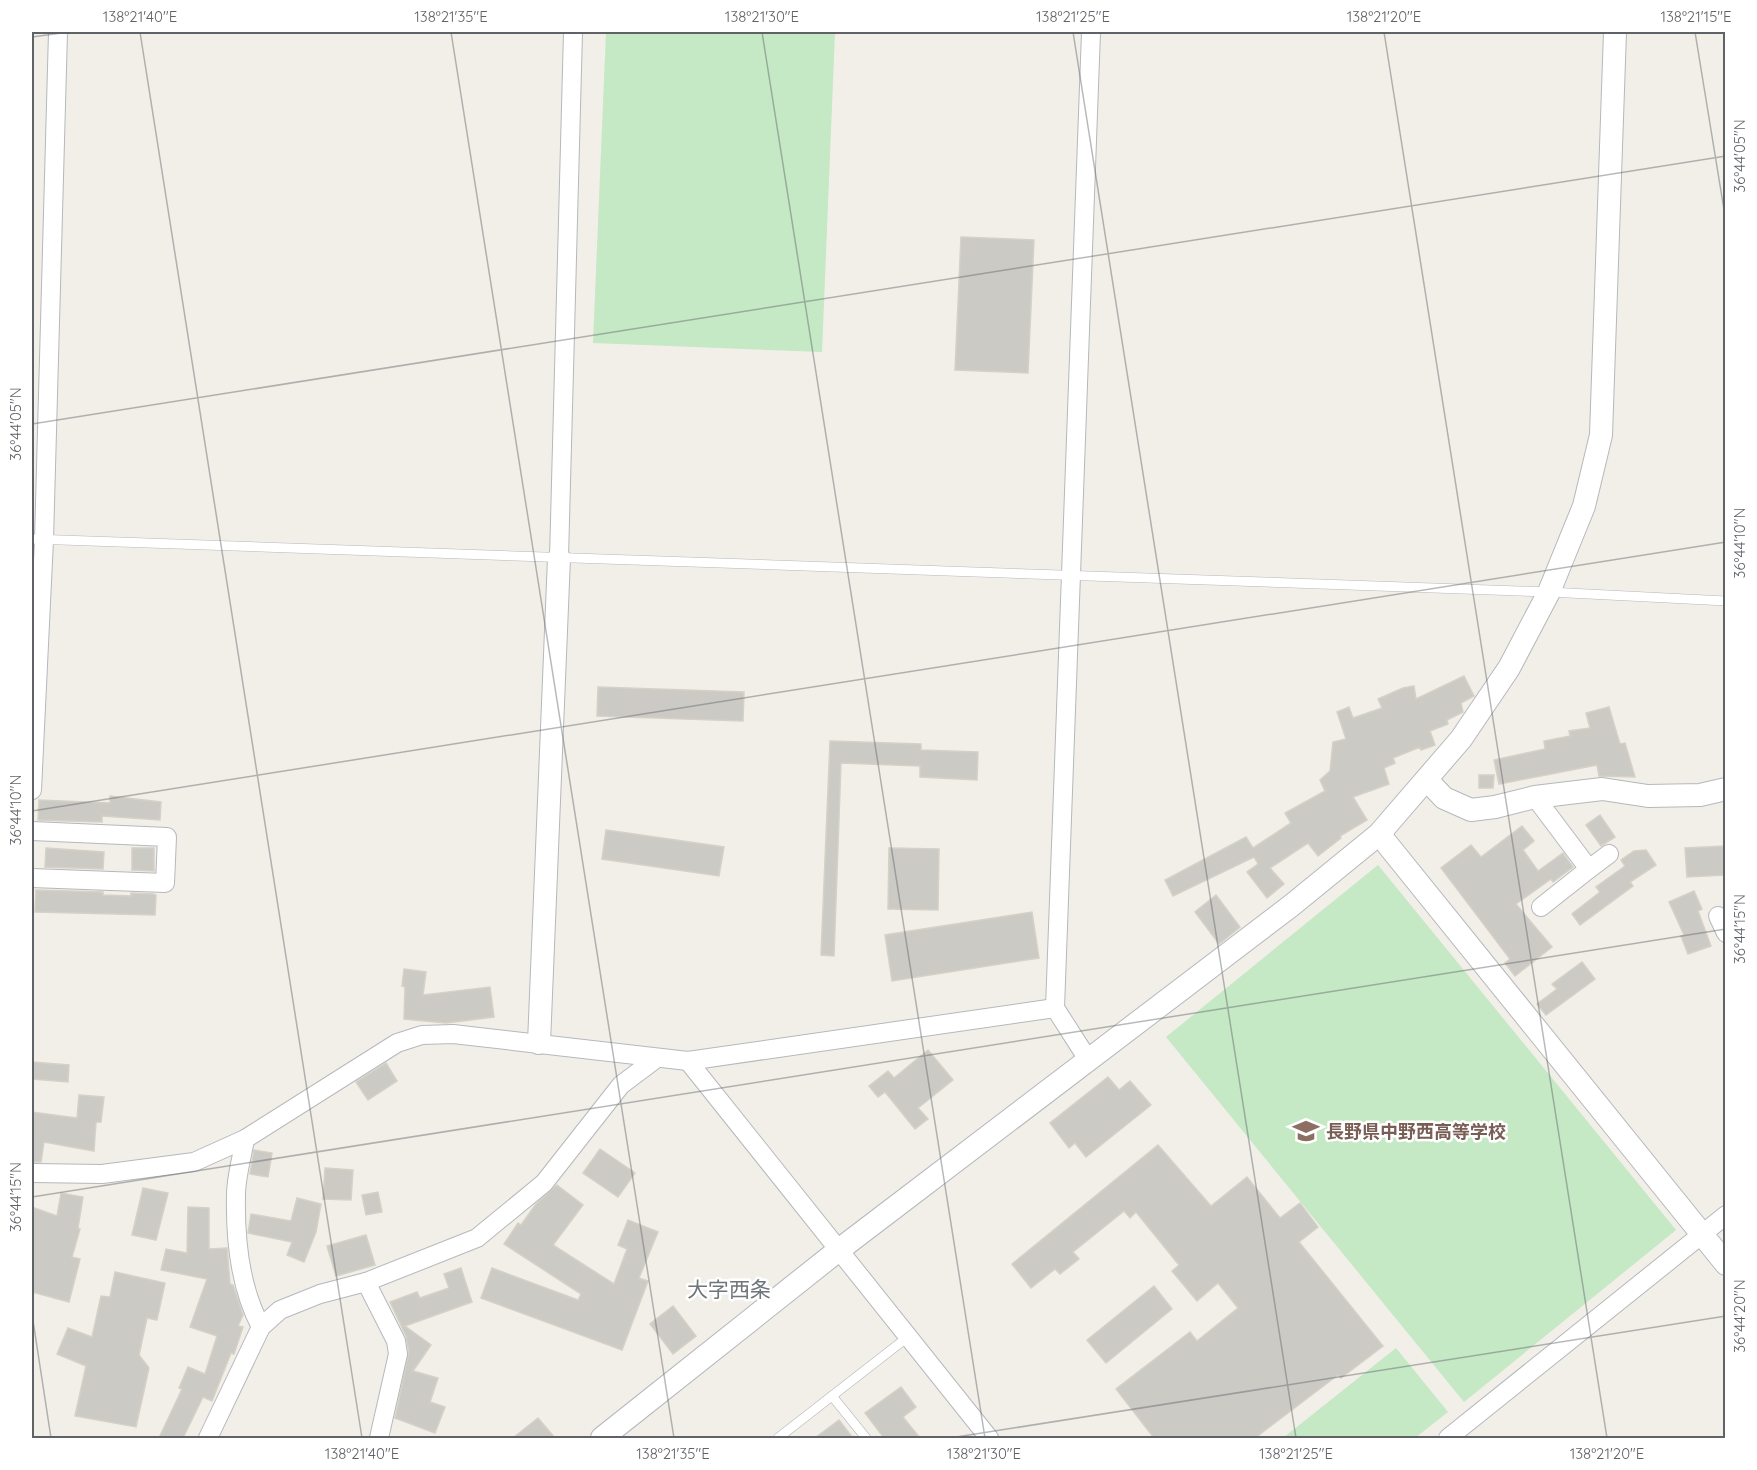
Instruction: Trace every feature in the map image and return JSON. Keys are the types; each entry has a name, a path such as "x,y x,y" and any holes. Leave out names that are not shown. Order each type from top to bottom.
{"street":[{"path":"32,790 38,539 58,32"},
{"path":"539,1043 559,558 573,32"},
{"path":"1088,1058 1055,1008 1073,576 1091,32"},
{"path":"602,1438 840,1249 1088,1058 1216,965 1379,834 1461,739 1509,668 1549,592 1584,506 1601,435 1615,32"},
{"path":"1427,780 1444,798 1471,810 1495,807 1534,797 1602,789 1648,796 1700,795 1725,789"},
{"path":"1534,797 1589,869"},
{"path":"32,831 166,837 165,883 32,878"},
{"path":"1379,834 1725,1264"},
{"path":"1540,907 1609,854"},
{"path":"32,1173 102,1174 194,1162 245,1139 397,1043 422,1035 453,1034 688,1061 1055,1008"},
{"path":"208,1438 261,1327 280,1310 320,1294 366,1282 477,1238 544,1183 621,1085 657,1058"},
{"path":"688,1061 989,1438"},
{"path":"245,1139 236,1193 239,1252 249,1305 261,1327"},
{"path":"1448,1438 1725,1215"},
{"path":"366,1282 396,1341 398,1354 379,1438"}],"lane":[{"path":"38,539 1549,592 1725,601"},
{"path":"778,1438 909,1336"},
{"path":"832,1396 866,1438"}],"green space":[{"path":"606,32 835,32 822,352 593,343"},
{"path":"1378,865 1676,1230 1464,1402 1166,1037"},
{"path":"1396,1348 1448,1412 1415,1438 1283,1438"}],"building":[{"path":"961,237 1034,240 1028,373 955,370"},
{"path":"1464,676 1474,696 1461,703 1463,712 1447,720 1448,724 1430,731 1435,745 1421,750 1420,747 1393,758 1395,763 1384,768 1389,784 1353,797 1367,820 1340,836 1341,838 1318,856 1308,843 1270,868 1284,884 1267,898 1247,872 1258,864 1254,857 1173,896 1165,880 1246,837 1253,848 1291,823 1285,813 1325,791 1320,780 1330,771 1333,742 1346,739 1337,712 1349,707 1353,718 1382,708 1378,699 1403,688 1414,686 1416,699"},
{"path":"598,687 744,692 743,721 597,716"},
{"path":"1609,707 1620,744 1625,743 1635,777 1599,776 1597,765 1499,784 1494,760 1545,749 1544,741 1570,736 1569,731 1590,728 1586,713"},
{"path":"830,741 921,744 921,750 978,752 977,780 920,777 920,766 841,763 834,956 821,955"},
{"path":"1479,775 1494,775 1493,788 1479,788"},
{"path":"110,796 161,802 160,820 102,816 102,822 38,820 39,800 110,803"},
{"path":"1600,815 1615,837 1601,846 1586,825"},
{"path":"1522,826 1534,841 1523,850 1538,871 1563,853 1573,867 1553,882 1551,879 1516,904 1552,947 1515,976 1505,963 1510,959 1441,868 1471,845 1481,857"},
{"path":"606,830 724,847 719,876 602,859"},
{"path":"1725,846 1725,875 1687,877 1685,848"},
{"path":"46,848 104,852 103,869 45,867"},
{"path":"132,848 154,848 154,871 132,870"},
{"path":"889,848 939,849 938,910 888,909"},
{"path":"1646,850 1656,865 1630,882 1633,886 1580,925 1572,914 1600,892 1596,887 1625,866 1621,860 1634,851"},
{"path":"36,890 103,892 103,895 131,896 131,893 153,894 156,895 155,915 35,912"},
{"path":"1694,891 1702,909 1698,911 1711,946 1688,954 1681,936 1684,935 1669,902"},
{"path":"1216,895 1240,927 1219,944 1195,912"},
{"path":"1032,912 1039,958 892,981 885,935"},
{"path":"1582,962 1595,979 1546,1015 1537,1004 1557,989 1552,984"},
{"path":"404,969 426,972 423,995 490,987 494,1017 446,1023 404,1019 405,987 402,986"},
{"path":"928,1050 953,1080 918,1108 928,1119 915,1129 885,1092 878,1097 869,1086 888,1071 894,1078"},
{"path":"32,1062 69,1065 68,1082 32,1079"},
{"path":"386,1063 397,1081 368,1100 356,1082"},
{"path":"1108,1077 1119,1090 1130,1081 1151,1105 1086,1157 1075,1143 1069,1148 1050,1123"},
{"path":"79,1095 104,1097 101,1122 96,1122 94,1151 44,1142 41,1162 32,1162 32,1112 77,1118"},
{"path":"1158,1145 1211,1206 1247,1177 1280,1218 1300,1203 1318,1227 1299,1242 1383,1346 1341,1378 1338,1375 1255,1438 1154,1438 1116,1389 1190,1332 1197,1341 1238,1308 1218,1283 1197,1301 1172,1271 1179,1265 1136,1212 1130,1218 1124,1211 1073,1252 1079,1259 1060,1274 1055,1269 1031,1288 1012,1264"},
{"path":"600,1149 635,1173 618,1197 583,1173"},
{"path":"254,1150 272,1153 268,1177 250,1174"},
{"path":"325,1168 353,1170 351,1200 323,1199"},
{"path":"557,1185 583,1205 553,1245 614,1284 627,1249 618,1245 628,1220 658,1232 639,1278 648,1281 622,1350 481,1298 492,1268 578,1300 581,1294 504,1244 518,1223 521,1225 536,1204"},
{"path":"143,1188 168,1193 156,1240 132,1235"},
{"path":"378,1192 382,1212 366,1215 362,1195"},
{"path":"61,1193 83,1197 78,1228 80,1229 72,1257 80,1259 69,1302 32,1292 32,1207 57,1216"},
{"path":"297,1198 321,1204 316,1232 304,1262 287,1255 292,1242 248,1233 251,1214 291,1221"},
{"path":"188,1207 209,1208 209,1249 227,1248 230,1284 233,1285 243,1315 238,1326 243,1327 234,1354 231,1353 212,1401 203,1397 183,1438 159,1438 182,1389 179,1388 188,1367 205,1374 217,1336 190,1327 207,1279 161,1270 166,1249 187,1253"},
{"path":"366,1235 375,1265 336,1276 327,1246"},
{"path":"461,1268 472,1302 405,1326 431,1345 413,1371 438,1378 430,1402 445,1407 435,1433 395,1418 409,1352 406,1336 390,1302 417,1292 420,1298 449,1288 444,1274"},
{"path":"115,1272 165,1283 157,1320 147,1318 139,1355 149,1368 136,1427 75,1416 86,1366 57,1354 68,1328 92,1337 101,1296 110,1297"},
{"path":"1154,1286 1172,1309 1106,1363 1087,1340"},
{"path":"673,1306 696,1336 673,1354 650,1324"},
{"path":"901,1387 916,1407 903,1417 920,1438 884,1438 865,1413"},
{"path":"538,1418 555,1438 513,1438"},
{"path":"839,1420 853,1438 815,1438"}],"place":[{"name":"長野県中野西高等学校","path":"1306,1131"}],"district":[{"name":"大字西条","path":"729,1289"}]}
